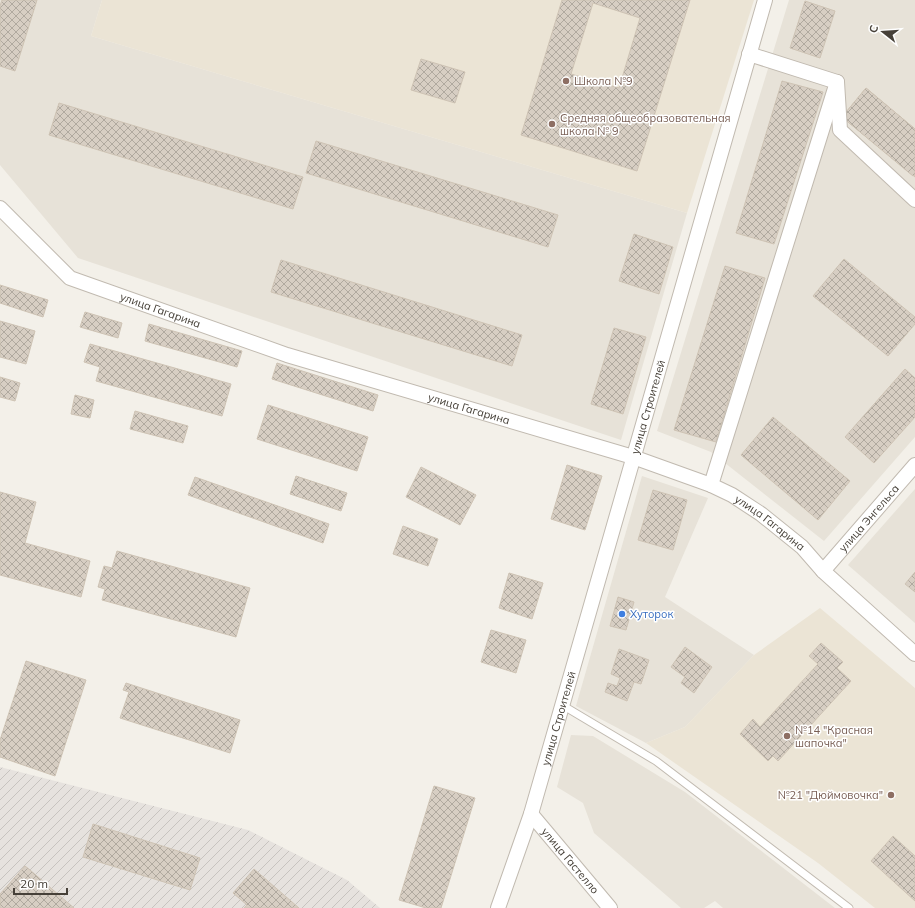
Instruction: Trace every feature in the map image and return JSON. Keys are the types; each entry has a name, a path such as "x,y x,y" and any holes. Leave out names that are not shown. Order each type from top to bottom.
{"street":[{"name":"улица Строителей","path":"498,908 531,814 766,0"},
{"path":"750,54 837,82"},
{"path":"837,82 840,130 915,200"},
{"path":"711,485 837,82"},
{"name":"улица Гагарина","path":"0,208 70,278 287,355 633,457 711,485 732,495 761,514 802,547 823,571 915,654"},
{"name":"улица Энгельса","path":"823,571 915,465"},
{"name":"улица Гастелло","path":"531,814 610,908"}],"lane":[{"path":"562,705 656,761 849,908"}],"shaded area":[{"path":"0,0 102,0 91,36 687,213 621,440 78,258 0,165"},
{"name":"Средняя общеобразовательная школа № 9","path":"102,0 754,0 687,213 91,36"},
{"path":"789,0 915,0 915,437 824,541 711,452 657,431"},
{"path":"642,476 708,498 665,597 754,655 685,727 646,743 576,706"},
{"path":"915,489 915,623 848,565"},
{"name":"№14 \"Красная шапочка\"","path":"820,608 915,688 915,908 875,908 818,863 646,743 685,727 754,655"},
{"path":"571,735 593,736 685,792 835,908 723,908 715,901 704,908 681,908 594,833 583,803 557,787"},
{"path":"0,767 248,830 347,880 380,908 0,908"}],"building":[{"path":"2,0 37,0 15,71 0,66 0,6"},
{"name":"Школа №9","path":"562,0 690,0 637,171 521,135","holes":["593,3 640,18 619,88 571,74"]},
{"path":"805,1 835,11 820,58 790,48"},
{"path":"421,59 465,72 455,103 411,90"},
{"path":"782,81 823,92 774,244 736,233"},
{"path":"866,88 915,129 915,177 842,117"},
{"path":"866,88 915,129 915,174 913,176 842,117"},
{"path":"59,103 303,177 293,209 49,135"},
{"path":"316,141 558,215 548,247 306,173"},
{"path":"634,234 673,247 659,294 619,281"},
{"path":"844,259 915,317 915,324 888,356 813,296"},
{"path":"281,260 522,335 512,366 271,292"},
{"path":"725,266 765,278 716,442 674,430"},
{"path":"0,285 48,300 43,317 0,303"},
{"path":"85,312 122,323 118,338 80,327"},
{"path":"0,321 35,331 26,364 0,357"},
{"path":"149,324 242,351 237,367 145,341"},
{"path":"614,328 646,337 623,414 591,404"},
{"path":"90,344 231,384 222,416 96,381 100,367 84,362"},
{"path":"277,363 378,395 373,411 272,379"},
{"path":"905,369 915,378 915,417 874,463 845,437"},
{"path":"0,377 20,383 15,401 0,397"},
{"path":"75,395 94,400 90,418 71,414"},
{"path":"268,405 368,437 357,471 257,439"},
{"path":"135,411 188,426 183,443 130,429"},
{"path":"773,417 850,481 818,520 741,455"},
{"path":"567,465 602,476 585,530 551,519"},
{"path":"421,467 476,495 460,525 406,497"},
{"path":"296,476 347,493 341,511 290,494"},
{"path":"195,477 329,524 323,543 188,495"},
{"path":"653,490 687,500 673,550 638,540"},
{"path":"0,492 36,502 25,543 90,561 81,597 0,575"},
{"path":"403,526 438,539 428,566 393,554"},
{"path":"117,551 250,588 236,637 102,600 105,589 98,587 104,566 112,568"},
{"path":"915,572 915,592 905,584"},
{"path":"509,573 543,583 532,619 499,608"},
{"name":"Хуторок","path":"618,597 634,602 626,630 610,626"},
{"path":"491,630 526,640 516,673 481,662"},
{"path":"821,643 843,662 837,668 851,681 778,761 773,756 768,761 740,734 753,719 760,727 818,664 809,656"},
{"path":"685,647 712,667 694,693 681,683 685,677 671,667"},
{"path":"619,649 649,660 641,684 634,682 627,701 605,692 608,683 617,686 620,678 611,674"},
{"path":"26,661 86,680 55,776 0,757 0,740"},
{"path":"126,683 240,720 230,753 120,718 129,692 123,690"},
{"path":"434,786 475,798 441,908 426,908 399,900"},
{"path":"93,824 200,858 190,890 83,857"},
{"path":"893,836 915,856 915,901 871,861"},
{"path":"25,866 74,908 0,908 0,894"},
{"path":"254,869 299,908 244,908 247,905 233,893"}],"place":[{"name":"Школа №9","path":"566,81"},
{"name":"Средняя общеобразовательная школа № 9","path":"552,124"},
{"name":"Хуторок","path":"622,614"},
{"name":"№14 \"Красная шапочка\"","path":"787,736"},
{"name":"№21 \"Дюймовочка\"","path":"891,795"}]}
